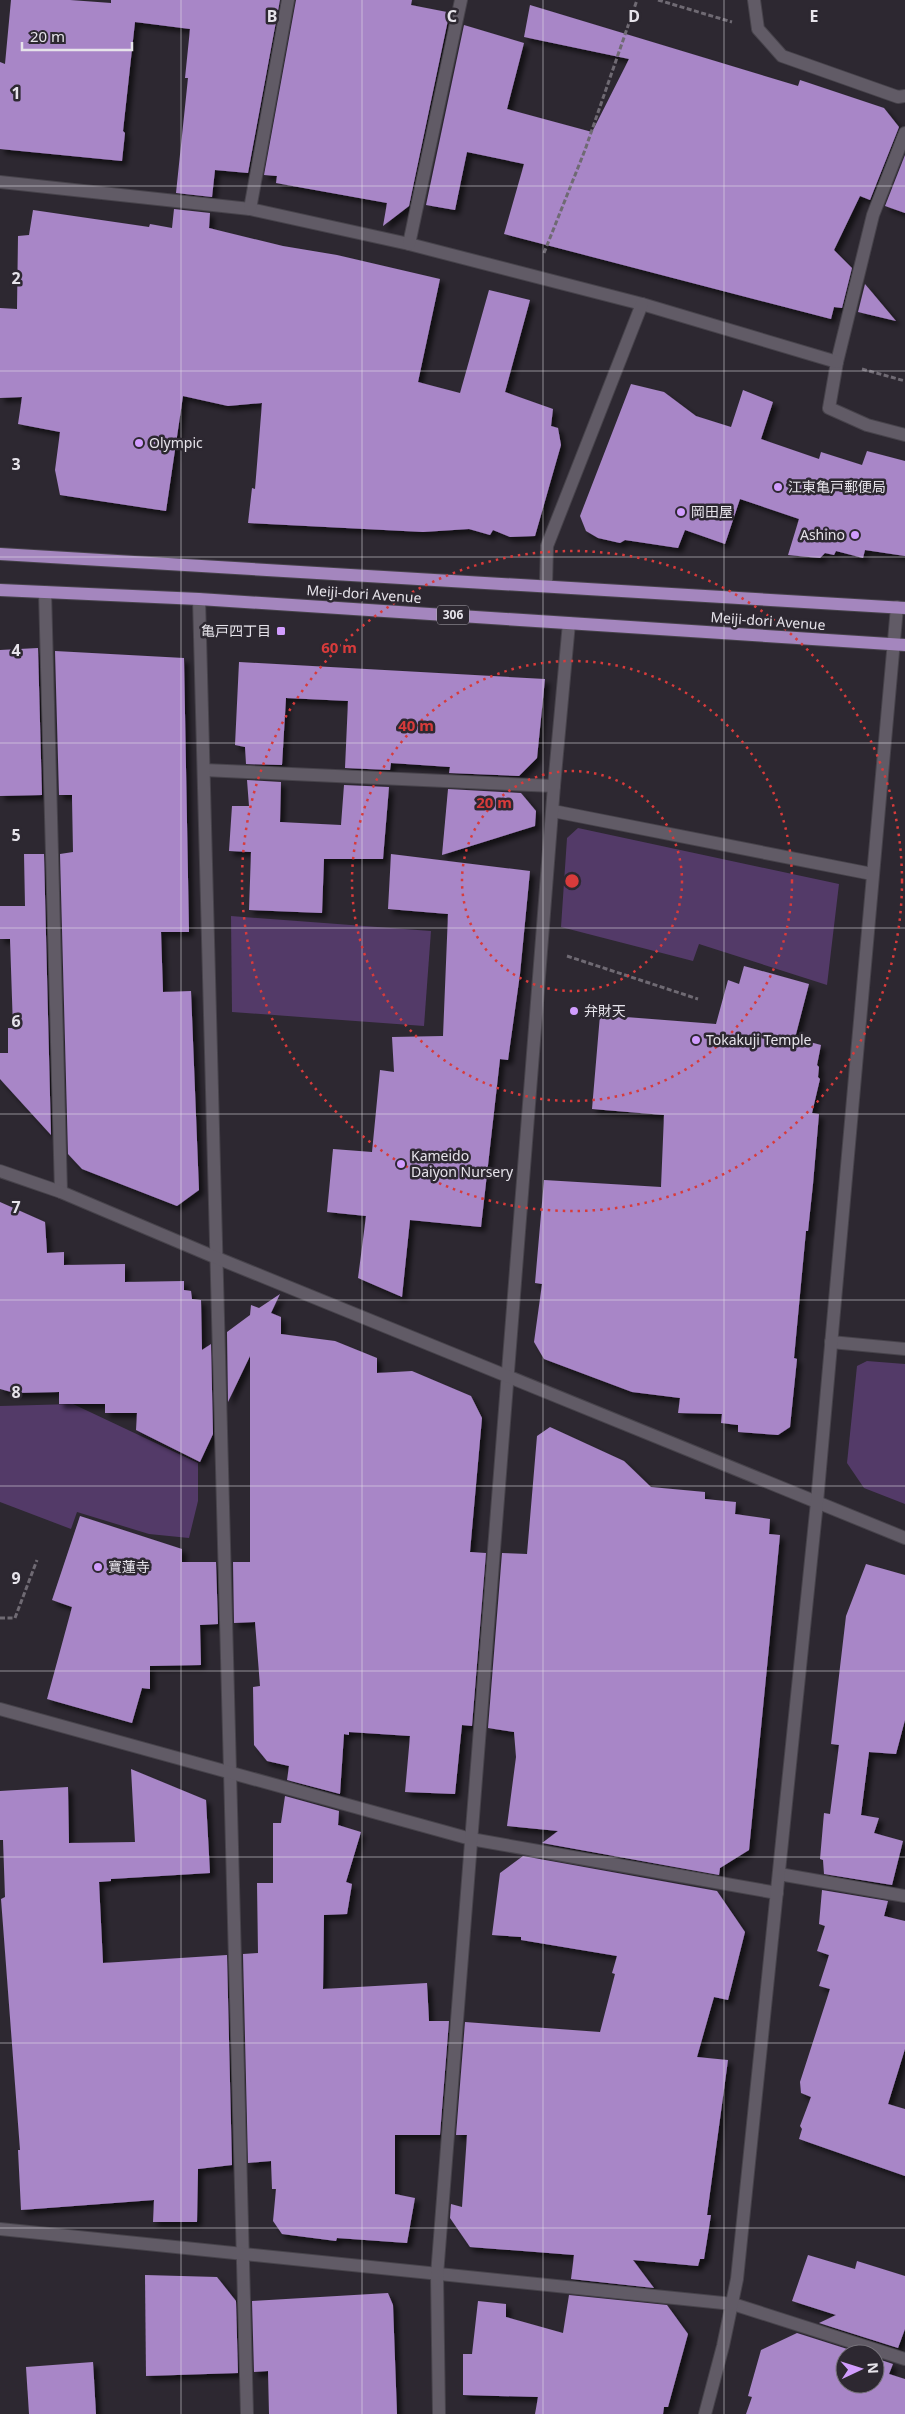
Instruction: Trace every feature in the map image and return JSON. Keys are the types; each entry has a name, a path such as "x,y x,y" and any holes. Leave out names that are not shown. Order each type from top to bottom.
{"main road":[{"name":"Meiji-dori Avenue","path":"0,554 901,608"},
{"name":"Meiji-dori Avenue","path":"0,590 200,599 900,644"}],"street":[{"path":"250,209 288,0"},
{"path":"409,244 461,0"},
{"path":"754,0 758,29 782,56 898,97 905,96"},
{"path":"905,133 873,214 837,362 829,408 867,425 905,436"},
{"path":"0,182 250,209 409,244 642,304 837,362"},
{"path":"546,586 547,546 642,304"},
{"path":"46,592 61,1192"},
{"path":"200,599 246,2414"},
{"path":"705,2414 733,2304 817,1502 872,874 900,644 901,608"},
{"path":"439,2414 436,2275 554,786 569,623"},
{"path":"204,770 554,786"},
{"path":"553,811 872,874"},
{"path":"0,1171 61,1192 508,1377 905,1538"},
{"path":"830,1342 905,1349"},
{"path":"0,1709 471,1839 777,1893"},
{"path":"779,1874 905,1896"},
{"path":"0,2229 733,2304 905,2359"}],"path":[{"path":"535,277 585,150 637,0"},
{"path":"658,0 758,29"},
{"path":"837,362 905,381"},
{"path":"542,948 698,999"},
{"path":"0,1618 15,1618 37,1560"}],"shaded area":[{"path":"578,828 839,884 827,985 699,944 693,961 561,927 567,838"},
{"path":"231,916 431,931 424,1026 232,1012"},
{"path":"867,1361 905,1364 905,1504 864,1488 847,1463 857,1366"},
{"path":"73,1404 198,1463 198,1501 189,1538 149,1534 77,1512 71,1529 0,1502 0,1406"}],"building":[{"path":"11,0 70,0 111,3 111,0 280,0 248,173 215,170 212,197 176,193 188,78 185,78 190,29 135,22 123,131 125,133 122,161 0,149 0,62 5,64"},
{"path":"296,0 412,0 411,5 447,12 446,19 448,20 409,206 383,226 387,203 276,183 277,176 264,175"},
{"path":"530,5 798,86 800,80 884,108 899,127 870,200 860,196 834,250 852,268 842,308 834,307 831,319 504,234 524,164 467,152 455,210 426,205 464,25 524,43 507,109 592,132 629,59 524,37"},
{"path":"905,155 905,213 885,206"},
{"path":"174,209 210,213 209,228 283,246 337,255 440,279 418,382 460,393 489,290 530,300 505,392 553,409 551,426 558,428 561,445 535,536 510,537 493,530 490,535 469,529 423,532 248,523 252,488 255,489 262,403 228,406 183,396 166,511 60,495 55,470 60,432 18,424 22,397 0,398 0,308 17,309 18,236 29,235 33,210 149,227 150,224 172,228"},
{"path":"865,284 896,321 858,312"},
{"path":"631,384 664,392 696,416 731,427 743,390 773,402 761,439 819,459 821,452 862,465 867,451 905,461 905,556 865,550 863,558 836,551 834,555 825,553 820,558 788,555 799,519 740,499 725,544 685,530 678,548 625,540 620,543 598,538 586,531 580,516"},
{"path":"38,648 42,795 0,796 0,650"},
{"path":"55,651 184,658 189,932 161,932 163,992 191,991 199,1190 177,1206 82,1169 68,1154 60,854 73,852 72,795 59,795"},
{"path":"239,662 545,679 537,758 519,776 449,773 450,767 391,763 390,770 345,768 348,701 286,698 282,765 246,764 245,747 235,745"},
{"path":"247,780 281,782 280,822 341,825 344,785 389,787 383,859 324,859 322,913 249,910 251,852 229,851 232,806 249,806"},
{"path":"448,789 521,793 536,811 535,826 442,855"},
{"path":"24,854 44,854 51,1135 0,1079 0,1053 8,1053 8,1028 13,1028 10,939 0,939 0,906 25,906"},
{"path":"391,854 530,871 520,974 508,1060 500,1059 481,1227 410,1220 402,1297 358,1278 366,1216 327,1212 333,1149 372,1152 380,1070 394,1072 392,1037 443,1036 448,914 388,909"},
{"path":"744,966 809,984 795,1038 821,1045 817,1065 819,1067 818,1077 820,1079 812,1113 819,1114 794,1358 797,1359 790,1427 778,1435 738,1432 738,1425 721,1423 722,1414 678,1413 680,1398 632,1392 544,1359 534,1342 542,1284 535,1283 544,1180 661,1187 664,1115 592,1109 600,1015 716,1024 728,980 739,984"},
{"path":"0,1202 45,1222 47,1253 64,1252 64,1265 125,1264 125,1282 184,1281 184,1290 191,1291 192,1299 201,1300 202,1350 211,1344 213,1434 200,1462 136,1430 137,1413 105,1413 105,1404 59,1404 59,1392 15,1393 0,1389"},
{"path":"280,1294 271,1313 281,1317 281,1334 335,1341 377,1358 377,1373 412,1371 471,1396 482,1418 470,1552 486,1553 472,1726 462,1725 455,1794 405,1792 410,1736 349,1732 349,1735 344,1734 340,1794 287,1780 289,1766 267,1761 254,1745 253,1687 260,1686 255,1622 234,1623 233,1562 250,1562 250,1356 228,1402 227,1332 250,1315 251,1305 259,1308"},
{"path":"550,1427 624,1461 651,1487 705,1492 705,1499 736,1502 735,1514 770,1519 769,1534 780,1535 749,1850 720,1868 719,1875 542,1843 558,1831 507,1826 516,1757 514,1732 488,1728 502,1553 527,1554 537,1436"},
{"path":"80,1516 182,1549 182,1562 216,1562 218,1624 200,1625 201,1665 150,1666 150,1689 142,1688 132,1723 47,1699 72,1607 52,1600"},
{"path":"866,1564 905,1575 905,1720 896,1754 869,1752 861,1815 879,1818 874,1833 903,1841 892,1885 824,1874 823,1860 820,1859 824,1813 830,1814 839,1745 831,1744 846,1616"},
{"path":"131,1769 206,1800 210,1873 111,1879 111,1881 99,1882 103,1963 227,1955 232,2165 198,2169 197,2222 153,2222 154,2200 21,2210 18,2150 20,2150 1,1899 5,1897 3,1840 0,1840 0,1791 68,1787 69,1843 135,1842"},
{"path":"285,1796 339,1811 338,1825 361,1832 346,1882 352,1884 347,1914 324,1915 323,1989 427,1983 429,2021 449,2021 440,2135 395,2135 395,2194 415,2198 407,2243 337,2238 336,2241 282,2234 273,2221 276,2189 272,2189 271,2161 248,2163 243,1954 258,1953 257,1883 273,1883 273,1823 281,1823"},
{"path":"523,1856 717,1891 745,1932 728,2000 714,1997 697,2057 728,2060 707,2215 711,2215 704,2259 700,2259 698,2266 633,2260 654,2288 571,2279 574,2255 470,2247 450,2218 451,2204 462,2207 467,2135 456,2135 465,2022 600,2032 615,1974 612,1973 617,1956 521,1940 521,1937 492,1935 500,1873"},
{"path":"822,1890 888,1901 884,1916 905,1921 905,2049 888,2104 905,2109 905,2176 799,2139 802,2129 800,2126 811,2097 801,2093 800,2082 830,1989 819,1986 829,1955 817,1951 825,1926 819,1924"},
{"path":"808,2255 855,2269 857,2261 905,2276 905,2329 898,2348 819,2323 836,2315 792,2301"},
{"path":"145,2275 217,2277 236,2301 238,2373 146,2376"},
{"path":"388,2293 393,2305 397,2414 269,2414 268,2371 254,2372 252,2301"},
{"path":"569,2295 667,2305 688,2334 668,2407 664,2407 663,2414 535,2414 538,2397 463,2395 463,2354 472,2354 478,2301 506,2304 506,2317 563,2333"},
{"path":"797,2333 835,2345 835,2394 885,2394 885,2361 893,2364 889,2374 905,2379 905,2414 746,2414 752,2397 748,2396 761,2350"},
{"path":"93,2362 96,2414 29,2414 26,2367"}],"place":[{"name":"Olympic","path":"139,443"},
{"name":"江東亀戸郵便局","path":"778,487"},
{"name":"岡田屋","path":"681,512"},
{"name":"Ashino","path":"855,535"},
{"name":"亀戸四丁目","path":"281,631"},
{"name":"弁財天","path":"574,1011"},
{"name":"Tokakuji Temple","path":"696,1040"},
{"name":"Kameido Daiyon Nursery","path":"401,1164"},
{"name":"寶蓮寺","path":"98,1567"}]}
